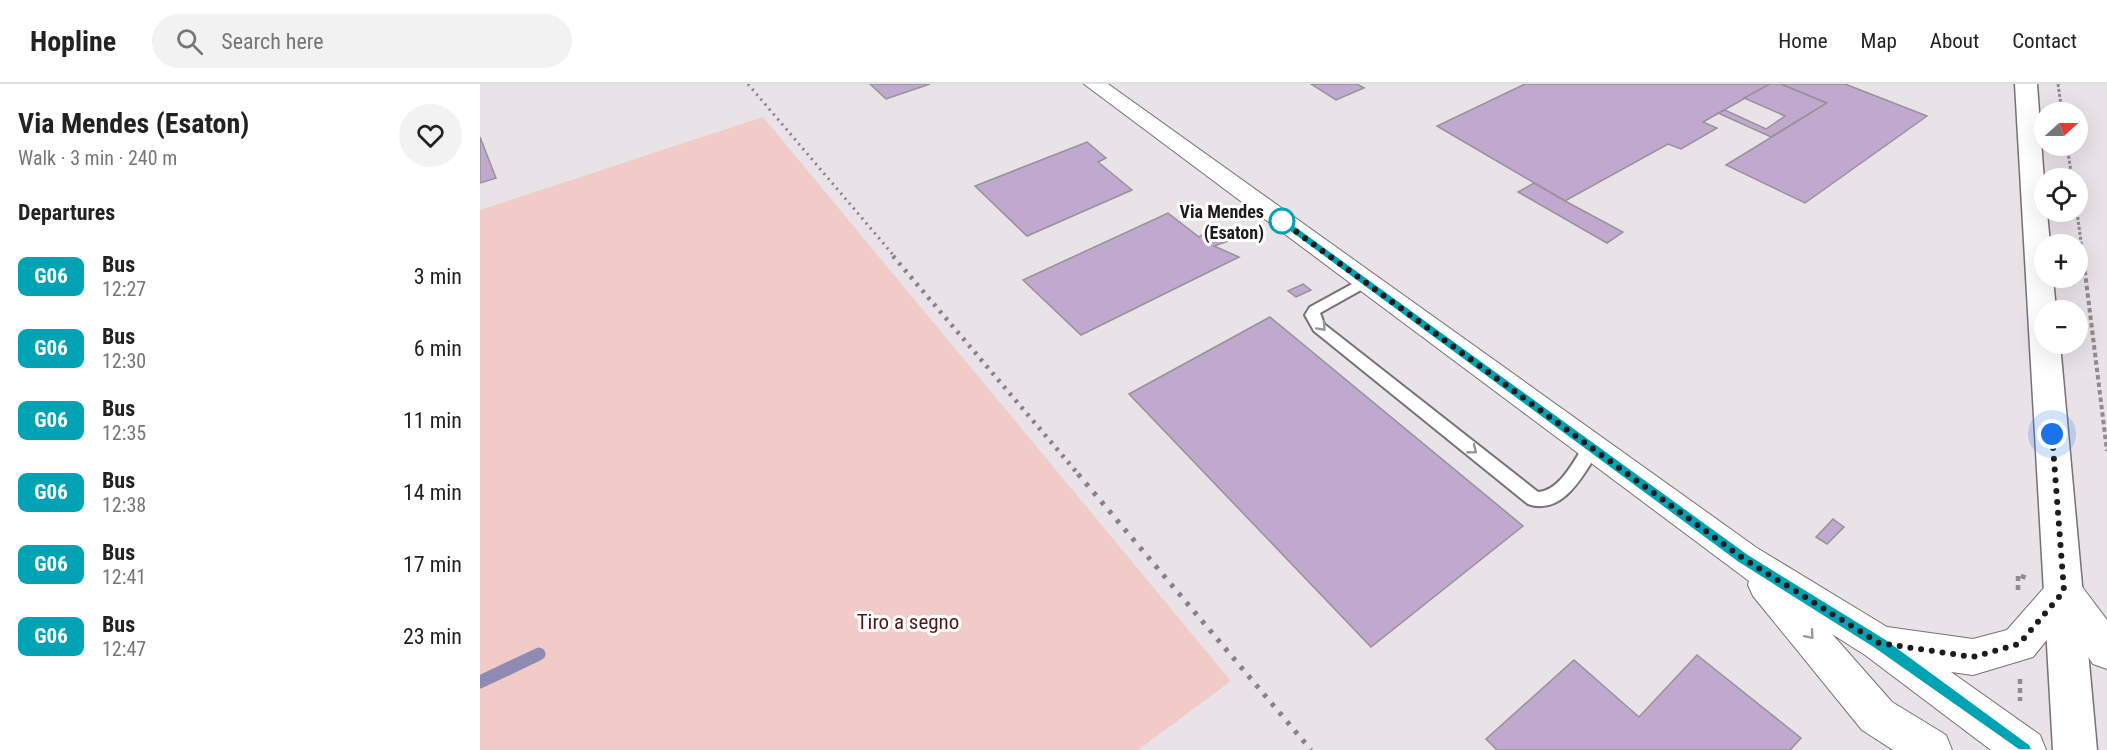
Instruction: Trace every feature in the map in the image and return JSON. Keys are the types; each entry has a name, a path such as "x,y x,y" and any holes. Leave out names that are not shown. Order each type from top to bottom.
{"street":[{"path":"1094,84 1744,559 1879,643 2025,750"},
{"path":"2026,84 2042,300"},
{"path":"2046,354 2075,750"},
{"path":"1744,559 1877,716 1899,750"},
{"path":"1879,643 1973,657 2019,644 2064,591"},
{"path":"2064,591 2107,651"},
{"path":"1877,716 1931,750"}],"lane":[{"path":"1365,282 1315,310 1312,315 1319,327 1534,499 1544,501 1557,494 1592,447"}],"path":[{"path":"2058,84 2061,102"},
{"path":"2078,222 2107,452"}],"green space":[{"name":"Tiro a segno","path":"763,117 1231,681 1138,750 480,750 480,210"}],"building":[{"path":"870,84 930,84 886,99"},
{"path":"1311,84 1357,84 1364,88 1336,100"},
{"path":"1525,84 1770,84 1703,122 1717,128 1681,149 1668,144 1565,201 1437,126"},
{"path":"1770,84 1781,84 1827,103 1771,137 1718,113 1725,110 1766,129 1785,116 1744,98"},
{"path":"1781,84 1845,84 1927,116 1805,203 1726,165 1827,103"},
{"path":"480,137 496,178 480,183"},
{"path":"1087,142 1106,158 1098,162 1132,190 1027,236 975,186"},
{"path":"1534,183 1623,232 1607,243 1518,192"},
{"path":"1168,213 1199,237 1209,229 1228,241 1214,246 1239,257 1081,335 1023,280"},
{"path":"1303,284 1311,290 1296,297 1288,291"},
{"path":"1270,317 1523,526 1371,647 1129,394"},
{"path":"1833,519 1844,527 1827,544 1816,537"},
{"path":"1697,655 1801,738 1790,750 1497,750 1486,739 1574,660 1639,717"}],"waterway":[{"path":"480,682 539,654"}],"railway":[{"path":"748,84 895,257"},
{"path":"893,256 1079,475"},
{"path":"1078,474 1311,750"}],"bus line":[{"name":"G06","path":"1276,217 1744,559 1879,643 2025,750"}],"place":[{"name":"Via Mendes (Esaton)","path":"1282,221"}],"route":[{"path":"1282,221 1276,217 1744,559 1879,643 1973,657 2019,644 2064,591 2052,434"}]}
